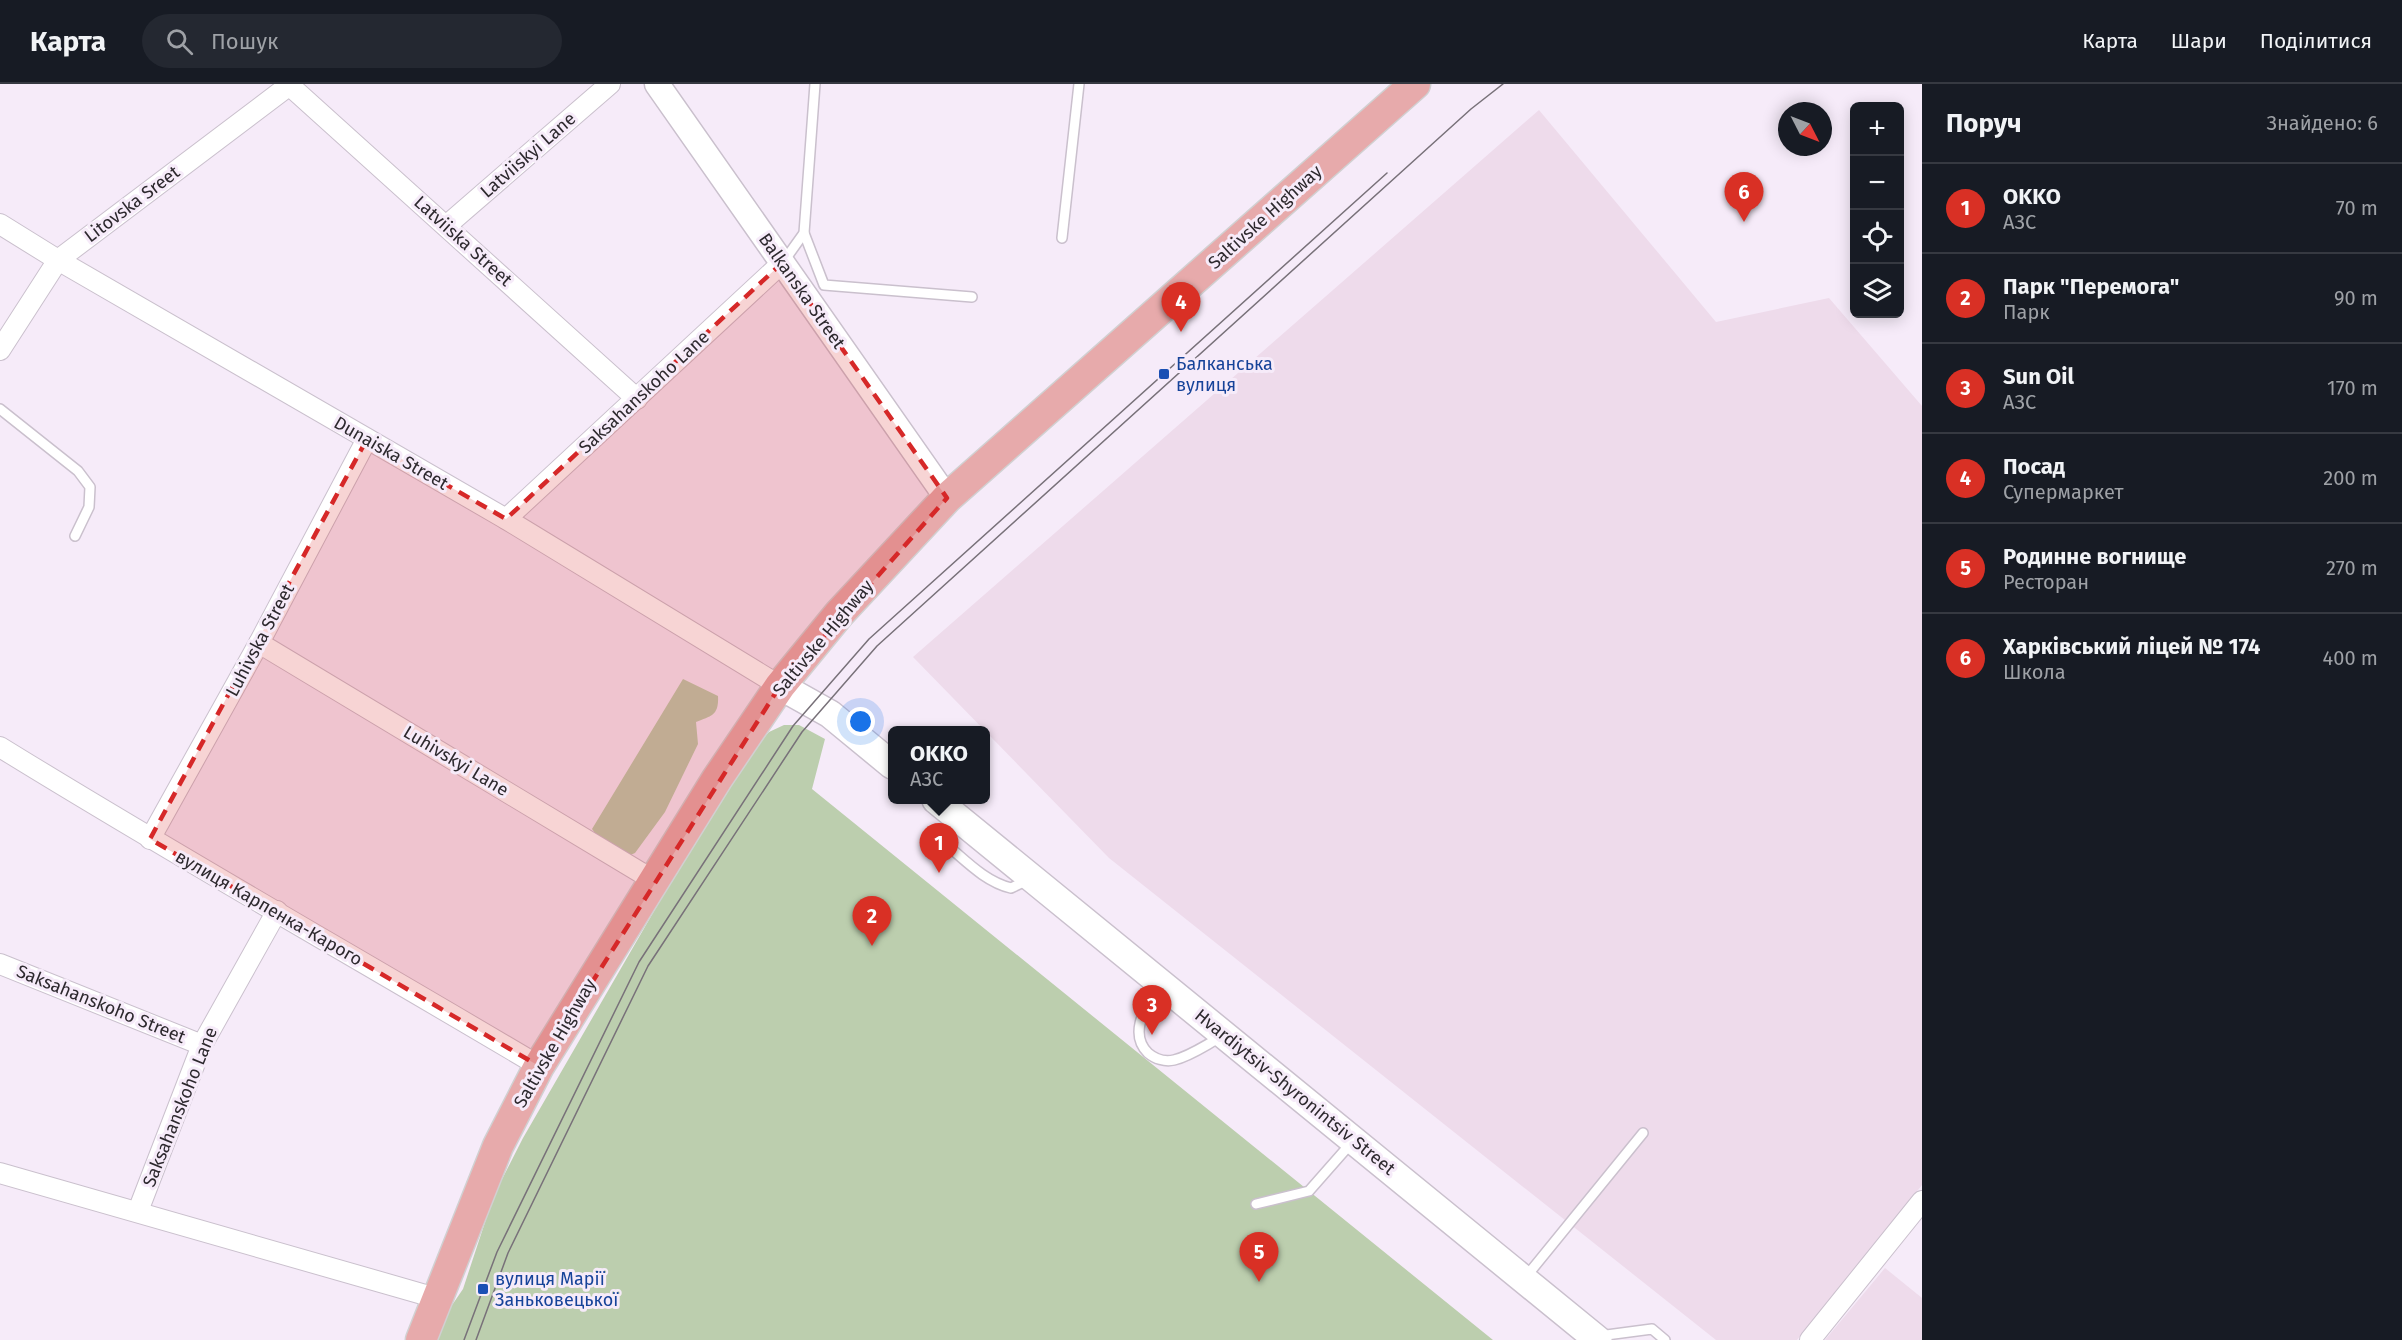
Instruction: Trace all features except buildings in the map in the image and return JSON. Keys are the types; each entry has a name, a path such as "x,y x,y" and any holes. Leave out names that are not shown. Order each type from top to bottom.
{"main road":[{"name":"Saltivske Highway","path":"421,1340 498,1146 539,1066 717,779 780,686 839,614 947,498 1415,84"},
{"path":"780,686 830,714 888,762"},
{"name":"Hvardiytsiv-Shyronintsiv Street","path":"941,804 1596,1338"}],"street":[{"name":"Latviiska Street","path":"290,84 637,399"},
{"name":"Litovska Sreet","path":"0,350 58,260 290,84"},
{"name":"Latviiskyi Lane","path":"446,226 610,84"},
{"name":"Balkanska Street","path":"657,84 947,498"},
{"name":"Dunaiska Street","path":"0,224 58,260 506,519 780,686"},
{"name":"Saksahanskoho Lane","path":"506,519 782,263"},
{"name":"Luhivska Street","path":"150,839 259,643 367,439"},
{"name":"Luhivskyi Lane","path":"259,643 653,880"},
{"name":"вулиця Карпенка-Карого","path":"0,747 150,839 277,911 539,1066"},
{"name":"Saksahanskoho Lane","path":"138,1211 202,1045 277,911"},
{"name":"Saksahanskoho Street","path":"0,964 202,1045"},
{"path":"0,1173 436,1298"},
{"path":"1810,1340 1922,1201"}],"lane":[{"path":"814,84 804,233 824,285 972,297"},
{"path":"1062,238 1078,84"},
{"path":"782,263 804,233"},
{"path":"0,409 78,471 90,487 89,507 75,536"},
{"path":"1160,982 1139,1026 1141,1043 1152,1056 1168,1061 1176,1059 1225,1035"},
{"path":"1524,1280 1643,1132"},
{"path":"1256,1204 1309,1191 1354,1140"},
{"path":"1596,1338 1652,1329 1665,1340"}],"highlighted area":[{"path":"782,263 947,498 780,686 539,1066 150,839 367,439 506,519"}],"shaded area":[{"path":"1539,110 1716,322 1829,298 1922,406 1922,1185 1797,1340 1716,1340 1109,858 990,736 990,726 980,726 913,657"},
{"path":"1885,1268 1922,1298 1922,1340 1825,1340"}],"green space":[{"path":"683,679 718,696 716,711 696,722 698,744 665,812 635,853 628,856 598,837 592,829"},
{"path":"784,725 799,725 825,739 812,789 1493,1340 437,1340 448,1311 463,1289 494,1195 523,1138 676,873 752,750 769,732"}],"tram line":[{"path":"476,1340 508,1253 648,966 802,732 877,646 1471,109 1503,84"},
{"path":"464,1340 497,1252 639,962 793,726 869,639 1387,173"}],"place":[{"name":"Харківський ліцей № 174","path":"1744,222"},
{"name":"Посад","path":"1181,332"},
{"name":"Балканська вулиця","path":"1164,374"},
{"name":"OKKO","path":"939,873"},
{"name":"Парк \"Перемога\"","path":"872,946"},
{"name":"Sun Oil","path":"1152,1035"},
{"name":"Родинне вогнище","path":"1259,1282"},
{"name":"вулиця Марії Заньковецької","path":"483,1289"}]}
